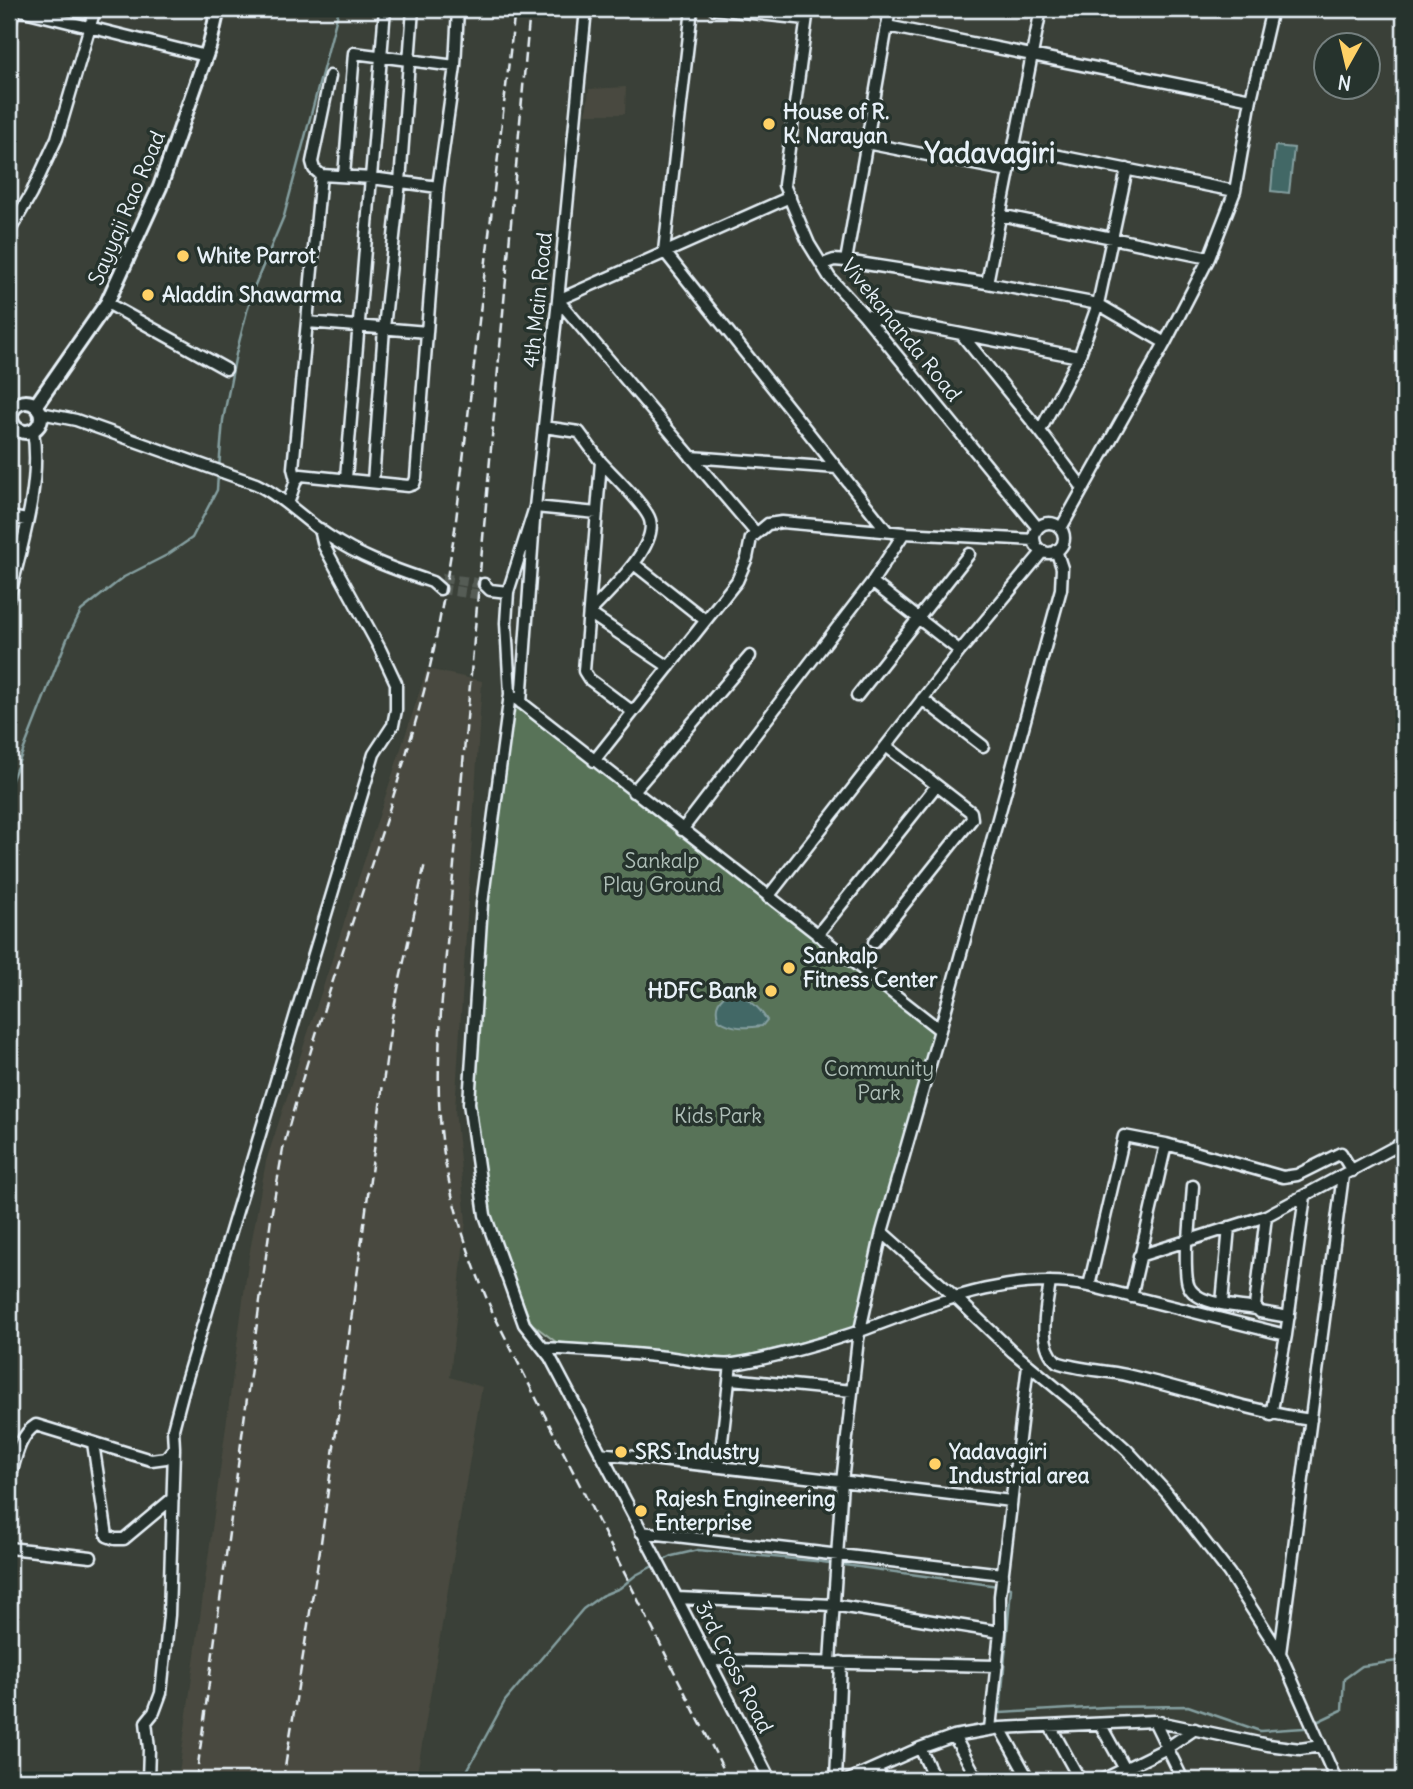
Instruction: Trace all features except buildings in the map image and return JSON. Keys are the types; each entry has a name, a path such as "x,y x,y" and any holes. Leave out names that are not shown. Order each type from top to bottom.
{"main road":[{"name":"Sayyaji Rao Road","path":"38,409 107,303 160,187 206,56 218,9"},
{"path":"26,402 38,409 39,425 33,431 12,429 12,403 26,402"}],"street":[{"path":"9,28 15,9 206,56"},
{"path":"9,232 32,194 57,138 95,9"},
{"path":"346,478 385,9"},
{"path":"373,482 413,9"},
{"path":"288,504 296,480 301,475 408,486 414,484 438,187 455,66 458,9"},
{"name":"4th Main Road","path":"544,1348 524,1324 485,1215 469,1103 482,904 510,694 506,634 508,592 535,507 586,9"},
{"path":"692,9 664,251 887,531"},
{"path":"714,9 807,14"},
{"path":"846,261 890,9"},
{"path":"987,283 1041,9"},
{"path":"1060,528 1049,523 1038,528 1034,540 1037,547 1042,551 1056,551 1064,541 1060,528 1165,344 1209,258 1235,191 1251,99 1272,9"},
{"name":"Vivekananda Road","path":"807,14 785,185 809,244 830,278 864,315 1038,528"},
{"path":"887,26 1251,99"},
{"path":"344,176 354,53 455,66"},
{"path":"330,76 312,162 314,169 321,175 372,178 438,187"},
{"path":"866,143 1009,171"},
{"path":"1014,147 1235,191"},
{"path":"1040,431 1079,357 1098,304 1127,169"},
{"path":"296,480 293,468 321,175"},
{"path":"756,533 558,300 790,197"},
{"path":"1000,215 1209,258"},
{"path":"823,264 834,260 846,261 1098,304 1165,344"},
{"path":"107,303 226,369"},
{"path":"864,315 1079,357"},
{"path":"308,322 427,332"},
{"path":"961,335 1083,488"},
{"path":"38,409 210,467 268,490 342,545 369,558 438,583"},
{"path":"544,427 579,432 651,521 646,544 634,564 589,613"},
{"path":"9,598 13,559 27,520 36,451 33,431"},
{"path":"691,457 837,468"},
{"path":"601,462 584,671 589,679 633,712"},
{"path":"521,703 535,507 597,513"},
{"path":"9,517 27,520"},
{"path":"594,761 737,581 747,558 751,538 768,524 782,522 904,533 1034,540"},
{"path":"148,1780 146,1722 154,1712 161,1693 169,1615 173,1429 320,930 360,809 374,754 393,725 396,710 396,683 324,546 320,529"},
{"path":"682,831 872,582 904,533"},
{"path":"768,897 960,651 1042,551"},
{"path":"836,1780 833,1605 842,1482 860,1331 882,1232 1061,589 1062,568 1056,551"},
{"path":"858,696 969,554"},
{"path":"634,564 705,620"},
{"path":"872,582 960,651"},
{"path":"486,590 508,592"},
{"path":"589,613 669,667"},
{"path":"633,792 750,656"},
{"path":"510,694 940,1030"},
{"path":"922,699 983,746"},
{"path":"874,942 972,819 971,813 886,746"},
{"path":"817,935 936,786"},
{"path":"1089,1286 1124,1136 1166,1144 1283,1177 1297,1175 1341,1153 1348,1173 1280,1653"},
{"path":"1139,1256 1266,1216 1404,1142"},
{"path":"1131,1297 1166,1144"},
{"path":"1193,1186 1186,1282 1189,1287 1201,1298 1289,1317"},
{"path":"1271,1415 1289,1317 1305,1196"},
{"path":"1256,1309 1266,1216"},
{"path":"1222,1303 1229,1227"},
{"path":"882,1232 1028,1365 1127,1450 1166,1492 1229,1573 1280,1653 1336,1780"},
{"path":"544,1348 731,1364 799,1350 860,1331 954,1296 1020,1284 1050,1282 1089,1286 1286,1335"},
{"path":"1050,1282 1045,1321 1046,1346 1049,1355 1063,1365 1123,1375 1230,1401 1271,1415 1311,1420"},
{"name":"3rd Cross Road","path":"544,1348 770,1780"},
{"path":"1039,1374 1053,1359"},
{"path":"719,1467 731,1364"},
{"path":"1028,1365 1000,1596 1000,1632 993,1698 994,1727 1029,1780"},
{"path":"731,1379 852,1391"},
{"path":"9,1482 22,1440 27,1430 36,1424 151,1460 166,1458 174,1448"},
{"path":"93,1443 107,1536 124,1539 173,1498"},
{"path":"600,1453 1011,1501"},
{"path":"641,1532 1003,1576"},
{"path":"9,1548 91,1557"},
{"path":"677,1598 833,1605 1000,1632"},
{"path":"709,1660 997,1666"},
{"path":"848,1780 920,1748 954,1736 994,1727 1154,1721 1268,1745 1300,1749 1321,1746"},
{"path":"1154,1721 1183,1780"},
{"path":"1100,1724 1131,1780"},
{"path":"1050,1726 1080,1780"},
{"path":"1102,1780 1167,1748 1195,1729"},
{"path":"954,1736 978,1780"},
{"path":"920,1748 935,1780"},
{"path":"876,1768 883,1780"}],"shaded area":[{"path":"626,87 625,114 586,114 589,89"},
{"path":"427,669 482,681 455,1110 466,1221 450,1377 482,1387 416,1780 178,1780 249,1256 266,1161"}],"green space":[{"path":"513,701 936,1032 878,1231 855,1329 734,1359 556,1342 531,1323 491,1218 474,1102 486,904"}],"water":[{"path":"1275,146 1294,148 1289,193 1271,191"},
{"path":"732,990 760,1010 767,1020 762,1026 740,1027 719,1020 718,1003"}],"waterway":[{"path":"219,468 223,420 252,292 284,216 339,9"},
{"path":"9,787 67,639 81,611 124,577 167,555 192,538 217,490 218,474"},
{"path":"462,1780 505,1701 583,1609 672,1556 698,1550 815,1561 998,1586"},
{"path":"1005,1587 1011,1588 1000,1713 1188,1706 1260,1731 1304,1728 1342,1710 1344,1679 1362,1666 1404,1660"}],"tunnel":[{"path":"442,578 484,584"},
{"path":"440,589 483,595"}],"railway":[{"path":"196,1780 272,1211 283,1149 316,1034 408,749 429,671 441,610 455,529 515,9"},
{"path":"530,9 441,1011 441,1130 448,1177 459,1222 492,1311 729,1780"},
{"path":"283,1780 320,1550 392,1017 425,863"}],"place":[{"name":"House of R. K. Narayan","path":"769,124"},
{"name":"White Parrot","path":"183,256"},
{"name":"Aladdin Shawarma","path":"148,295"},
{"name":"Sankalp Fitness Center","path":"789,968"},
{"name":"HDFC Bank","path":"771,991"},
{"name":"SRS Industry","path":"621,1452"},
{"name":"Yadavagiri Industrial area","path":"935,1464"},
{"name":"Rajesh Engineering Enterprise","path":"641,1511"}],"district":[{"name":"Yadavagiri","path":"990,153"}],"park label":[{"name":"Sankalp Play Ground","path":"662,873"},
{"name":"Community Park","path":"879,1081"},
{"name":"Kids Park","path":"718,1116"}]}
